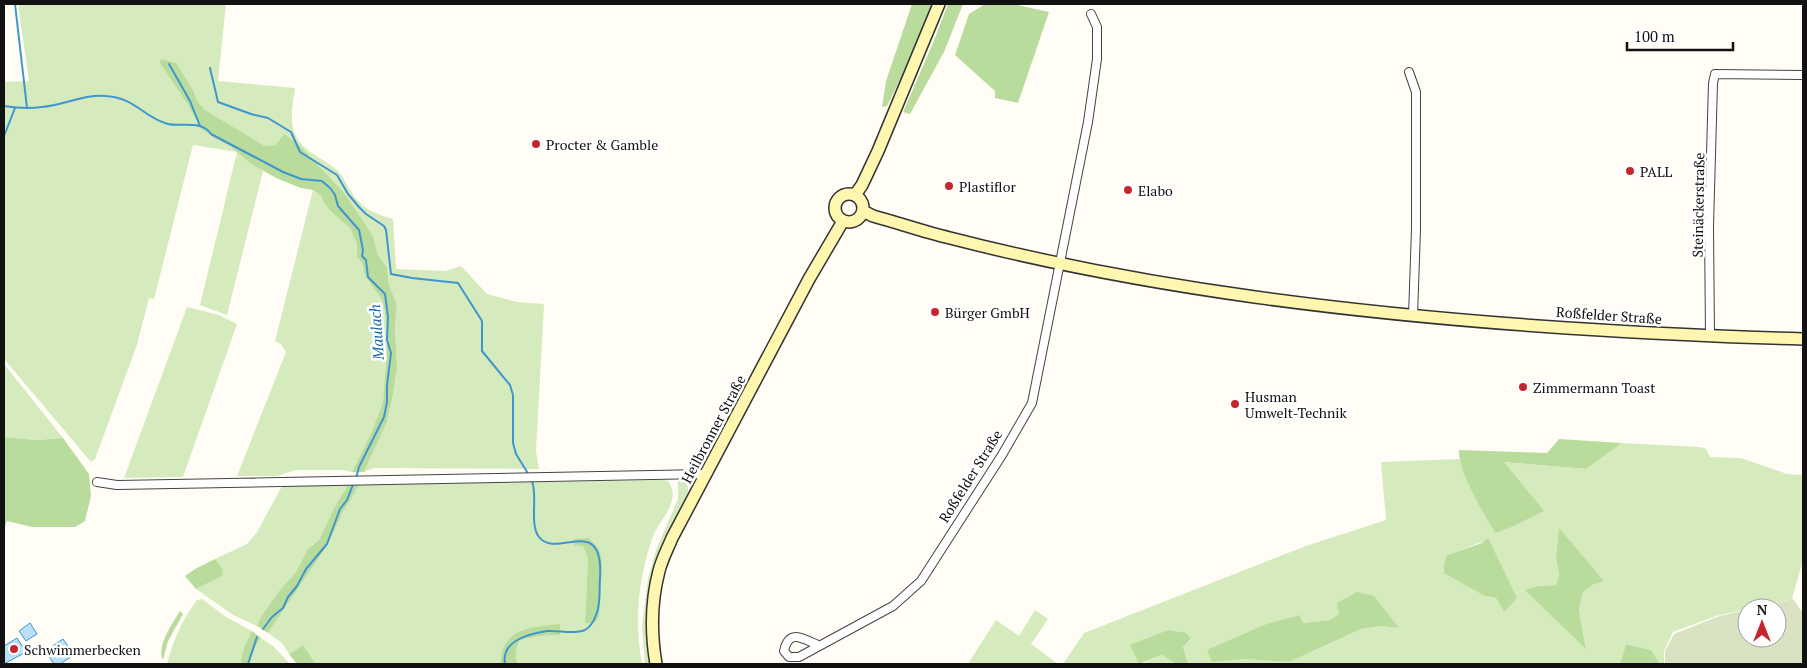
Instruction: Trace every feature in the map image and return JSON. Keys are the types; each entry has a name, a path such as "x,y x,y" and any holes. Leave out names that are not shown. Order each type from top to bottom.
{"street":[{"path":"855,195 862,185 878,151 938,4"},
{"name":"Roßfelder Straße","path":"818,646 893,606 921,581 1032,403 1088,122 1097,59 1097,27 1091,14"},
{"path":"1409,72 1416,92 1416,229 1413,316"},
{"name":"Steinäckerstraße","path":"1710,337 1709,226 1714,74 1803,75"},
{"path":"845,194 855,195 860,199 863,211 858,219 843,221 835,211 835,204 845,194"},
{"name":"Roßfelder Straße","path":"863,211 873,216 949,238 1061,264 1300,304 1459,321 1710,337 1803,339"},
{"name":"Heilbronner Straße","path":"656,664 652,637 652,618 659,570 672,538 805,287 843,221"},
{"path":"96,482 117,485 705,474"}],"green space":[{"path":"18,4 226,4 218,81 295,88 292,117 295,134 303,146 338,171 360,203 375,213 393,219 396,269 445,271 461,266 487,294 517,302 544,304 536,451 539,469 374,468 364,472 387,422 397,368 395,327 397,305 389,285 387,267 378,255 373,236 299,145 265,146 205,110 197,101 194,92 187,103 201,129 231,147 263,171 227,315 200,305 237,152 193,145 154,299 149,298 137,345 95,459 91,462 4,359 4,82 29,81"},
{"path":"912,4 932,4 908,64 887,106 882,107 886,81"},
{"path":"948,4 963,4 944,52 910,114 903,112 933,43"},
{"path":"985,4 1012,4 1049,12 1018,103 995,98 995,91 955,55 969,14"},
{"path":"161,59 176,63 194,92 197,101 205,110 265,146 276,145 284,134 299,145 344,193 373,236 378,255 387,267 389,285 397,305 395,327 397,368 387,422 364,472 352,472 372,431 383,402 387,349 385,313 382,300 365,276 362,263 357,257 357,244 350,228 331,212 321,196 313,190 301,188 276,178 253,165 231,147 201,129 187,103 160,63"},
{"path":"313,190 321,196 331,212 350,228 357,244 357,257 362,263 365,276 382,300 385,313 387,349 383,402 372,431 352,472 343,470 295,470 278,476 237,476 286,352 281,344 275,341"},
{"path":"187,307 219,315 237,324 183,477 124,478"},
{"path":"4,364 63,438 37,440 4,437"},
{"path":"4,437 37,440 63,438 89,474 91,496 85,521 75,527 32,527 7,521 4,529"},
{"path":"1559,439 1622,443 1586,469 1504,462 1544,511 1495,533 1467,481 1459,450 1547,453"},
{"path":"1622,443 1699,447 1706,449 1710,457 1741,458 1787,474 1803,475 1803,560 1792,599 1737,598 1737,611 1716,616 1673,632 1664,651 1664,664 1660,664 1651,650 1626,644 1620,664 1188,664 1183,647 1191,640 1131,645 1139,664 1063,664 1084,633 1306,546 1386,520 1381,462 1459,459 1475,496 1495,533 1503,462 1586,469","holes":["1482,542 1504,611 1496,598 1485,596 1447,555","1556,558 1603,581 1592,585 1583,592 1579,610 1586,648 1539,586 1556,585 1559,575","1339,614 1398,628 1381,626 1361,629 1289,662 1243,659 1300,615 1303,623 1330,620"]},
{"path":"668,481 672,488 673,496 668,510 652,539 643,570 638,617 642,664 518,664 516,652 520,640 560,635 560,625 520,632 502,664 316,664 303,645 289,654 282,643 268,633 327,546 343,512 359,485","holes":["583,546 602,561 585,623 588,558"]},
{"path":"678,481 686,483 688,490 687,498 665,542 651,664 645,664 642,627 648,579 656,550 678,499"},
{"path":"284,485 348,485 334,508 319,540 307,550 296,572 279,591 260,618 257,626 233,615 196,589 222,576 222,570 215,559 247,544 257,532"},
{"path":"348,485 359,485 343,512 327,546 268,633 257,626 260,618 279,591 296,572 307,550 319,540 334,508"},
{"path":"1559,528 1604,581 1592,585 1583,592 1579,610 1586,649 1525,590 1539,586 1556,585 1559,575 1556,558"},
{"path":"589,538 599,549 602,561 599,616 595,623 585,623 588,558 583,546 574,545 574,539"},
{"path":"1488,538 1517,598 1504,612 1496,598 1485,596 1444,573 1447,555 1482,543"},
{"path":"215,559 223,570 222,576 196,589 185,576"},
{"path":"1357,592 1374,596 1399,628 1381,626 1361,629 1289,662 1243,659 1212,662 1207,650 1264,625 1300,615 1303,623 1330,620 1339,614 1337,603"},
{"path":"202,599 226,617 252,631 244,647 240,664 167,664 182,623 197,600"},
{"path":"1793,599 1803,613 1803,664 1665,664 1665,651 1674,634 1719,616 1737,612 1737,648 1787,648 1787,600"},
{"path":"1035,610 1048,619 1031,644 1058,664 970,664 969,662 996,620 1019,636"},
{"path":"180,611 183,614 168,641 163,660 161,654 163,642"},
{"path":"560,624 560,635 520,640 516,652 518,664 501,663 502,651 512,636 529,628"},
{"path":"1168,630 1186,633 1191,639 1183,647 1188,664 1176,664 1162,655 1139,664 1130,645"},
{"path":"252,631 261,638 255,647 249,664 240,664 244,647"},
{"path":"261,638 273,646 290,664 249,664 255,647"},
{"path":"1626,644 1651,650 1660,664 1620,664"},
{"path":"303,645 316,664 297,664 289,654"},
{"path":"1162,655 1176,664 1142,664"}],"water":[{"path":"30,623 37,634 26,641 19,631"},
{"name":"Schwimmerbecken","path":"17,638 26,652 4,664 4,646"},
{"path":"63,639 74,655 60,664 54,664 45,651"}],"waterway":[{"path":"15,4 27,108"},
{"path":"169,64 190,101 200,126"},
{"path":"210,68 218,102 268,118 291,132 300,152 337,175 348,194 359,207 384,226 391,274 458,283 482,321 482,351 510,385 513,395 513,443 516,454 529,475"},
{"name":"Maulach","path":"4,106 37,108 98,96 125,100 152,117 168,124 197,125 202,127 211,134 283,172 301,179 322,181 331,189 338,206 359,230 363,250 362,256 366,260 368,277 385,294 388,317 387,340 391,353 387,402 384,417 359,467 356,478"},
{"path":"4,136 15,108"},
{"path":"505,664 507,650 517,640 547,631 576,632 585,630 593,622 599,607 599,558 595,547 587,542 577,541 556,544 547,543 539,537 536,532 534,518 534,487 532,481"},
{"name":"Maulach","path":"263,629 272,617 283,608 306,569 327,544 340,509 347,500 354,482"},
{"name":"Maulach","path":"248,664 257,637"}],"place":[{"name":"Procter & Gamble","path":"536,144"},
{"name":"PALL","path":"1630,171"},
{"name":"Plastiflor","path":"949,186"},
{"name":"Elabo","path":"1128,190"},
{"name":"Bürger GmbH","path":"935,312"},
{"name":"Zimmermann Toast","path":"1523,387"},
{"name":"Husman Umwelt-Technik","path":"1235,404"},
{"name":"Schwimmerbecken","path":"14,649"}]}
